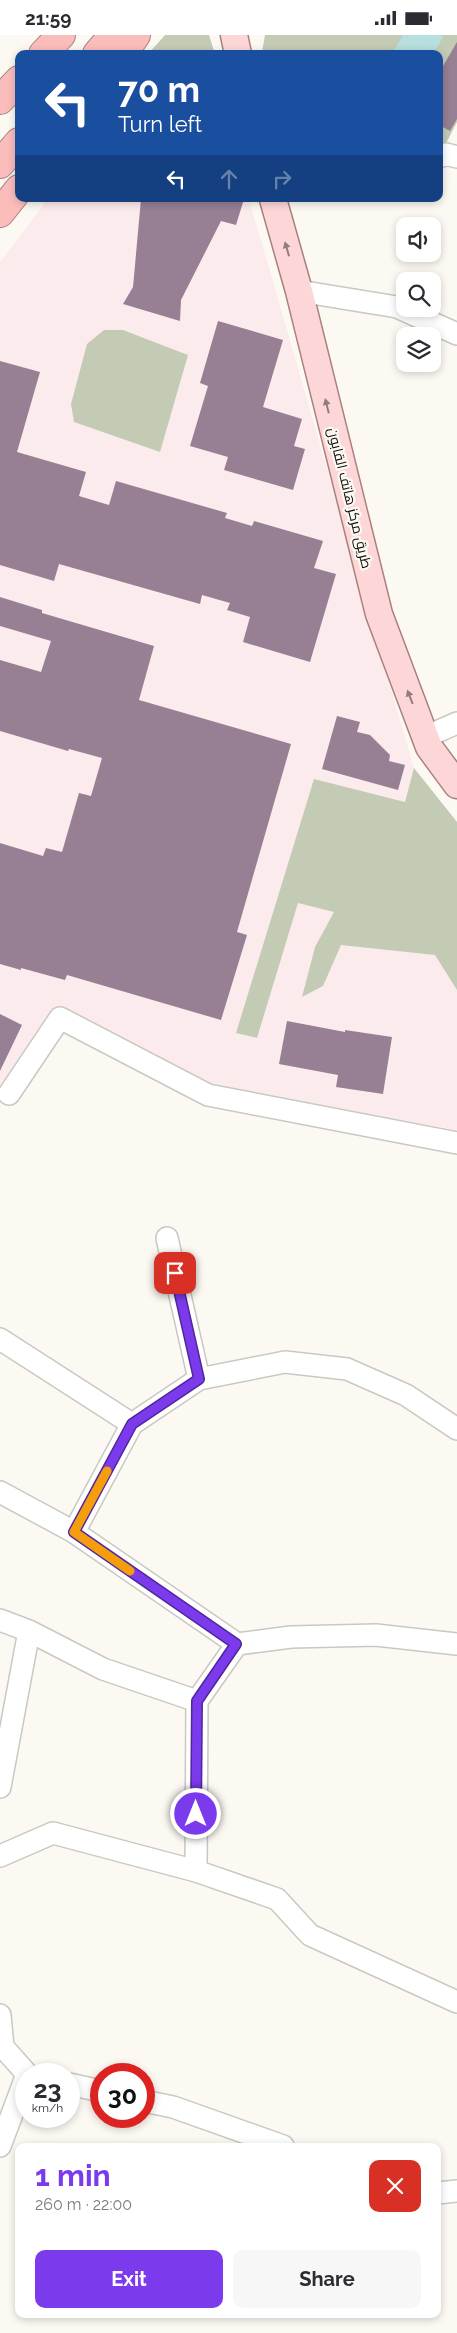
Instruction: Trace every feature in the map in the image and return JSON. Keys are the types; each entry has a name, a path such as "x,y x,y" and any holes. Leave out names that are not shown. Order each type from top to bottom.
{"highway":[{"path":"41,50 50,35"},
{"path":"47,50 61,35"},
{"path":"100,50 113,35"},
{"path":"126,50 136,35"},
{"path":"0,100 15,84"},
{"path":"0,164 15,147"},
{"path":"0,213 15,194"}],"main road":[{"path":"235,35 237,50"},
{"name":"طريق مركز هاتف القابون","path":"274,202 299,291 379,614 429,747 457,785"}],"street":[{"path":"235,35 244,50"},
{"path":"443,155 446,154 457,157"},
{"path":"299,291 397,307 457,334"},
{"path":"426,737 457,723"},
{"path":"9,1094 60,1018 208,1095 457,1143"},
{"path":"167,1238 199,1379"},
{"path":"0,1339 132,1424"},
{"path":"74,1532 132,1424 199,1379 285,1363 348,1369 406,1395 457,1429"},
{"path":"0,1492 74,1532 236,1644 291,1637 376,1635 457,1644"},
{"path":"0,1620 29,1631 103,1669 197,1701"},
{"path":"0,1787 29,1631"},
{"path":"196,1871 197,1701 236,1644"},
{"path":"0,1856 53,1833 196,1871 277,1899 310,1935 457,2002"},
{"path":"0,2015 2,2046 16,2063"},
{"path":"155,2103 173,2107 275,2143"},
{"path":"0,2147 15,2105"},
{"path":"441,2193 457,2191"}],"shaded area":[{"path":"46,202 250,202 414,768 457,822 457,1130 271,1097 212,1083 59,1006 0,1091 0,262"}],"green space":[{"path":"165,35 209,35 214,50 152,50"},
{"path":"265,35 457,35 457,122 443,149 443,50 262,50"},
{"path":"104,330 123,330 188,355 160,452 74,422 71,404 87,344"},
{"path":"414,768 457,822 457,990 435,955 341,945 323,986 302,997 315,947 334,912 298,903 257,1038 236,1033 314,779 405,802"}],"water":[{"path":"403,35 440,35 443,37 435,50 394,50"}],"building":[{"path":"457,42 457,119 450,131 443,127 443,66"},
{"path":"141,202 243,202 236,225 221,221 181,300 180,321 123,304 133,287"},
{"path":"218,321 283,340 263,407 302,419 294,446 305,449 293,490 224,470 228,457 190,446 208,386 200,383"},
{"path":"0,361 40,372 17,452 86,472 79,496 109,505 116,481 227,513 225,518 252,526 254,521 323,541 314,568 336,574 310,662 243,642 250,617 227,610 230,603 202,595 200,604 59,564 54,581 0,565"},
{"path":"0,597 42,610 42,613 154,646 139,700 291,744 237,932 247,935 221,1020 67,975 65,980 0,964 0,843 43,856 46,848 62,852 79,793 91,796 102,758 69,749 68,751 0,731 0,660 41,672 51,641 0,626"},
{"path":"337,716 360,722 357,732 370,735 390,755 389,761 405,765 398,790 322,769"},
{"path":"0,1014 22,1025 0,1071"},
{"path":"287,1021 345,1032 345,1030 392,1037 383,1094 336,1087 338,1075 279,1064"}],"slow traffic":[{"path":"107,1471 74,1532 130,1571"}],"route":[{"path":"175,1273 199,1379 132,1424 74,1532 236,1644 197,1701 196,1814"}]}
